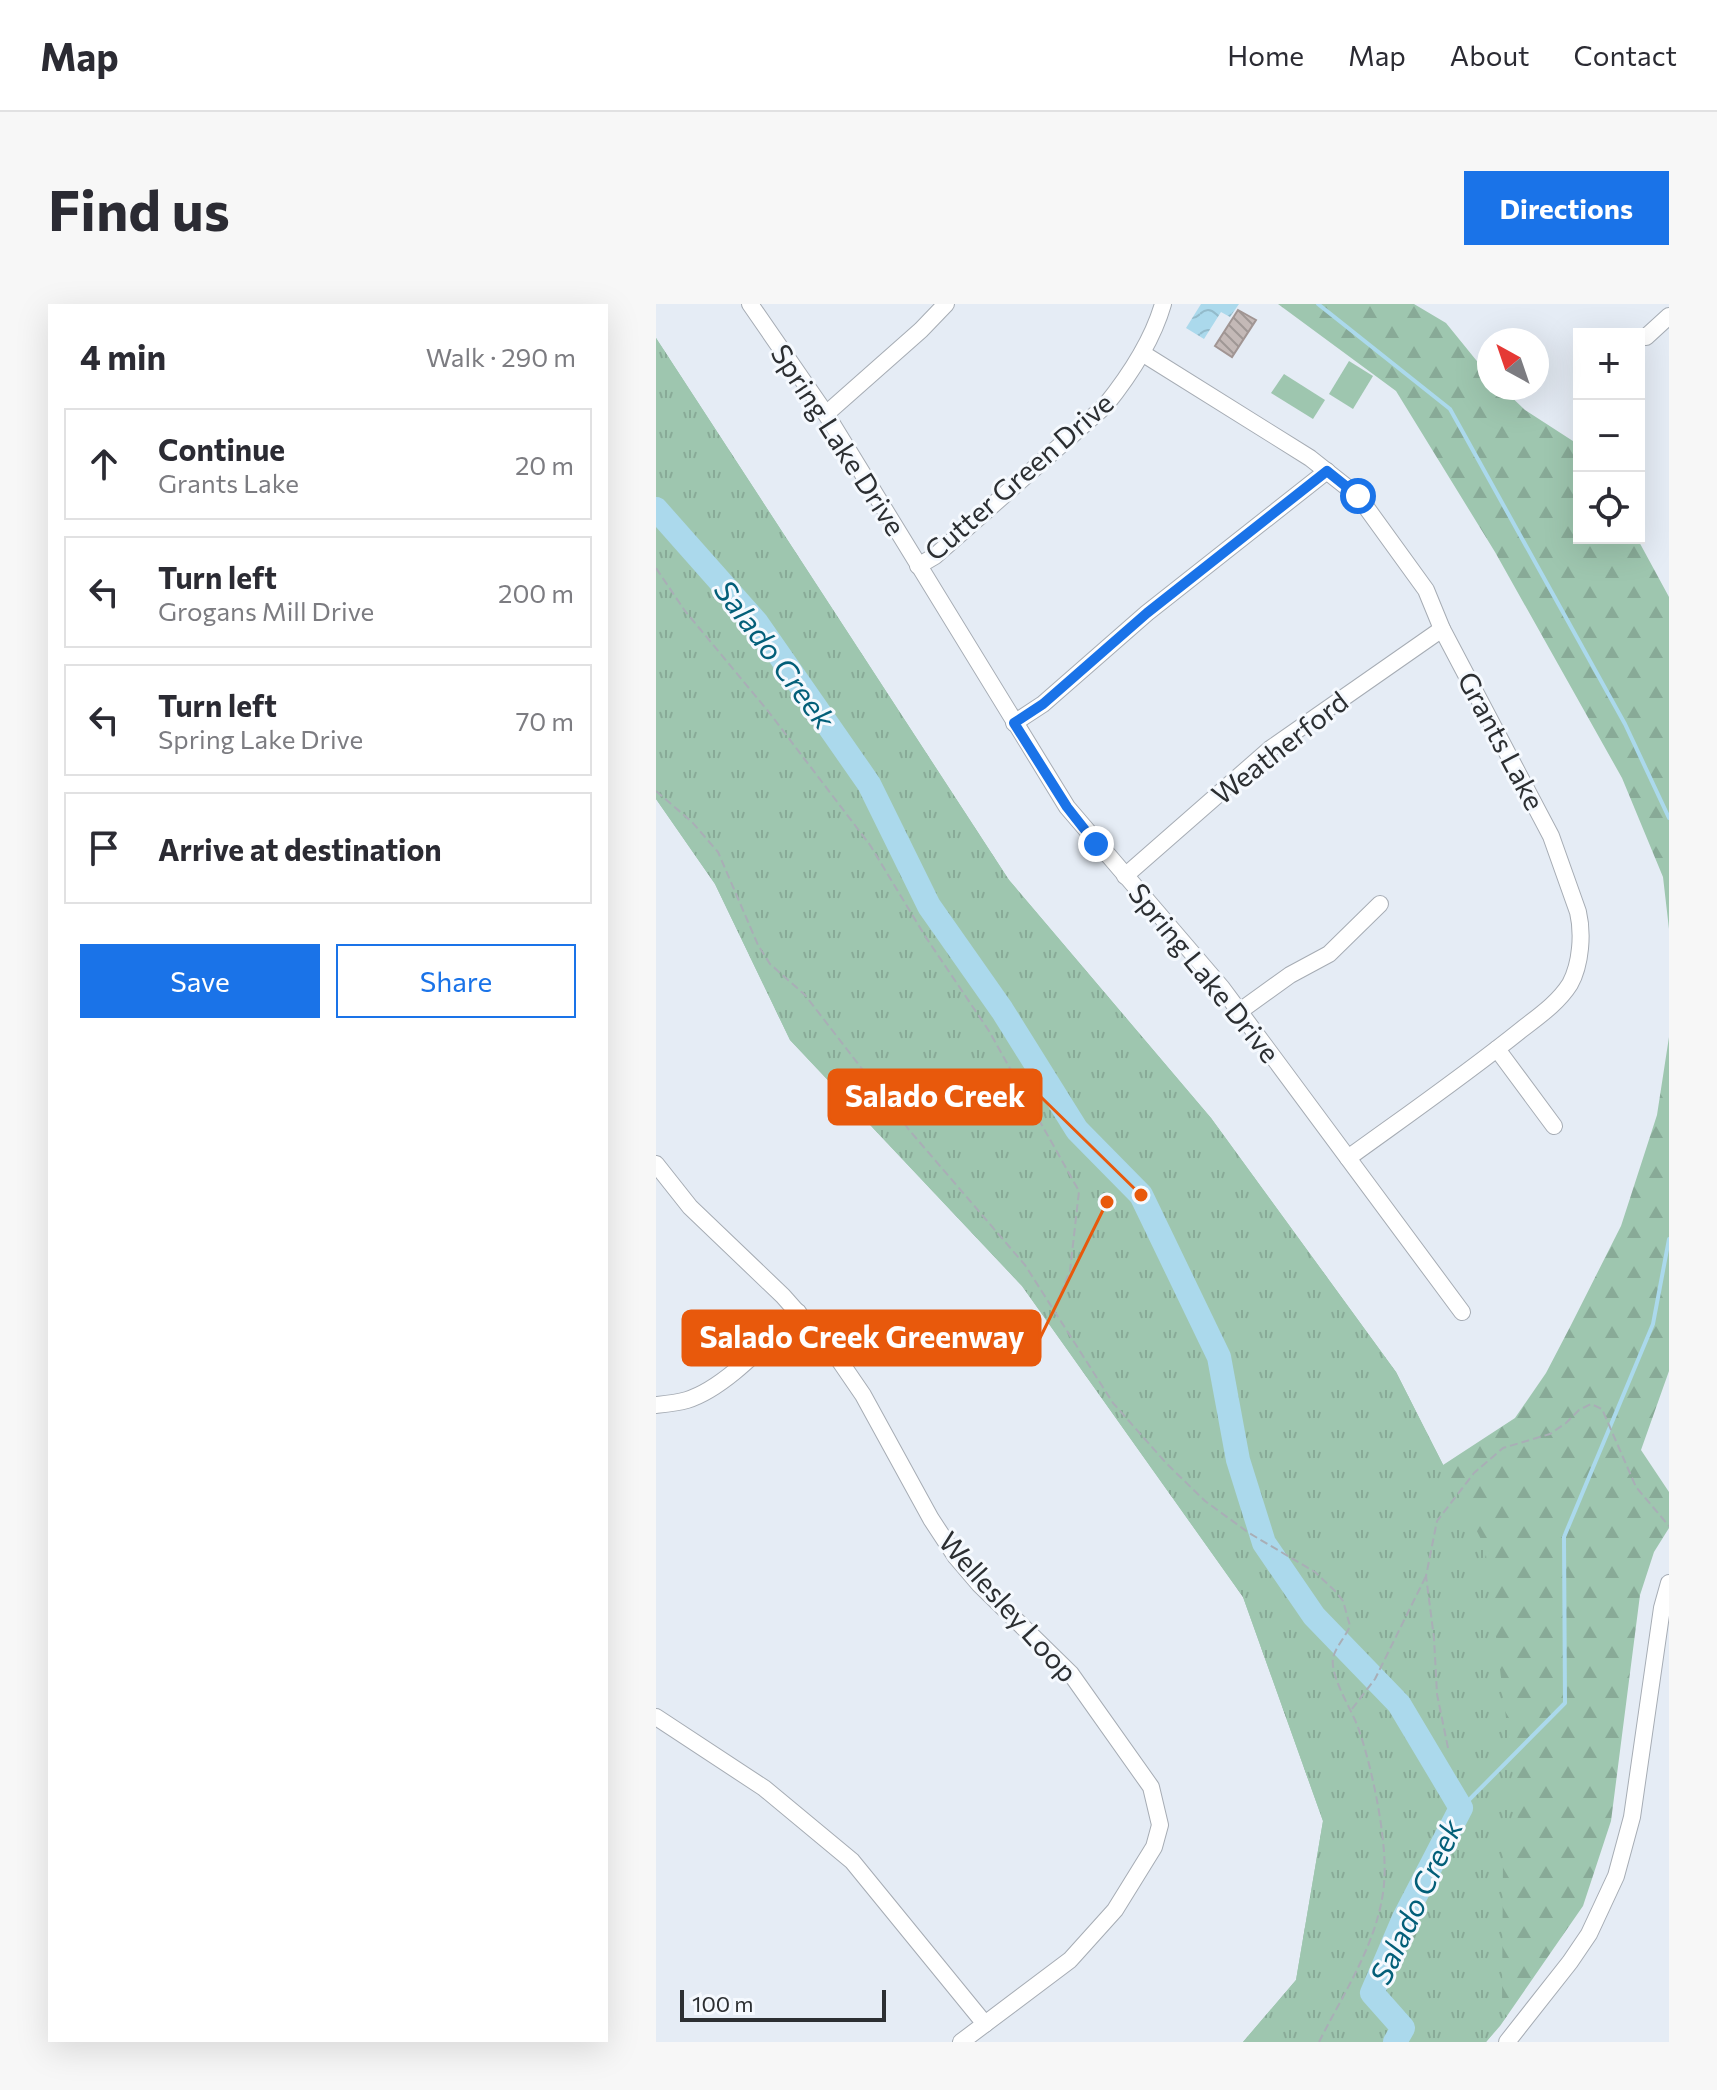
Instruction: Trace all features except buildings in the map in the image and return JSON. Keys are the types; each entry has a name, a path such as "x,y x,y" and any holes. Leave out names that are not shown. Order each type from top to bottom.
{"street":[{"name":"Spring Lake Drive","path":"750,304 826,414 1067,807 1240,1011 1462,1312"},
{"path":"826,414 946,304"},
{"name":"Cutter Green Drive","path":"918,566 935,556 1076,434 1114,395 1142,353 1163,304"},
{"path":"1646,337 1669,316"},
{"name":"Grants Lake","path":"1142,353 1310,458 1358,496 1418,575 1442,629 1551,836 1581,924 1577,966 1558,1000 1497,1049 1348,1158"},
{"path":"1014,723 1043,704 1147,613 1327,471"},
{"name":"Weatherford","path":"1125,876 1270,749 1442,629"},
{"path":"1240,1011 1290,975 1329,954 1380,904"},
{"path":"1497,1049 1554,1126"},
{"name":"Wellesley Loop","path":"656,1164 690,1207 798,1312 837,1357 863,1395 931,1519 956,1557 979,1584 1071,1674 1151,1787 1158,1807 1160,1825 1154,1847 1115,1910 1070,1960 961,2042"},
{"path":"656,1405 688,1400 710,1389 798,1312"},
{"path":"1507,2042 1583,1943 1616,1876 1632,1817 1663,1639 1662,1608 1669,1583"},
{"path":"656,1717 764,1788 852,1861 985,2024"}],"path":[{"path":"656,568 685,611 768,711 870,845 925,936 989,1031 1079,1191 1070,1271 1054,1310"},
{"path":"656,791 692,822 718,852 758,945 770,964 805,995 910,1131 982,1218 1015,1252 1113,1403 1166,1463 1205,1501 1249,1533 1315,1572 1343,1601 1350,1626 1333,1656 1334,1671 1361,1734 1376,1799 1385,1882 1370,1943 1319,2042"},
{"path":"1352,1710 1375,1679 1426,1576 1437,1521 1474,1473 1503,1448 1550,1434 1591,1404 1602,1409 1636,1487 1669,1526"},
{"path":"1426,1576 1437,1694 1448,1748"}],"green space":[{"path":"1278,304 1414,304 1446,323 1477,361 1477,400 1515,400 1573,441 1573,544 1640,544 1669,597 1669,929 1663,877 1622,778 1495,552 1396,391"},
{"path":"656,338 1009,880 1211,1118 1396,1372 1443,1465 1515,1418 1546,1373 1621,1226 1657,1115 1669,1037 1669,1371 1641,1450 1669,1492 1669,1528 1654,1552 1640,1595 1611,1821 1583,1906 1486,2042 1243,2042 1296,1980 1323,1821 1243,1597 1022,1286 790,1040 715,884 656,799"},
{"path":"656,338 1009,880 1211,1118 1396,1372 1485,1547 1518,1816 1503,1855 1502,2011 1507,2016 1486,2042 1243,2042 1296,1980 1323,1821 1243,1597 1022,1286 790,1040 715,884 656,799"},
{"path":"1349,361 1373,376 1353,409 1329,394"},
{"path":"1284,374 1325,400 1313,419 1271,393"}],"water":[{"path":"1201,304 1239,304 1230,317 1221,312 1204,339 1186,328"}],"waterway":[{"path":"1318,304 1450,409 1625,724 1669,818"},
{"name":"Salado Creek","path":"656,509 757,623 869,784 929,906 1002,1010 1077,1130 1141,1195 1219,1357 1238,1460 1264,1543 1314,1616 1399,1704 1461,1808 1404,1918 1372,1993 1403,2028 1395,2042"},
{"path":"1461,1808 1565,1703 1564,1537 1653,1324 1669,1239"}],"place":[{"name":"Salado Creek","path":"1141,1195"},
{"name":"Salado Creek Greenway","path":"1107,1202"}],"route":[{"path":"1096,844 1067,807 1014,723 1043,704 1147,613 1327,471 1358,496"}]}
